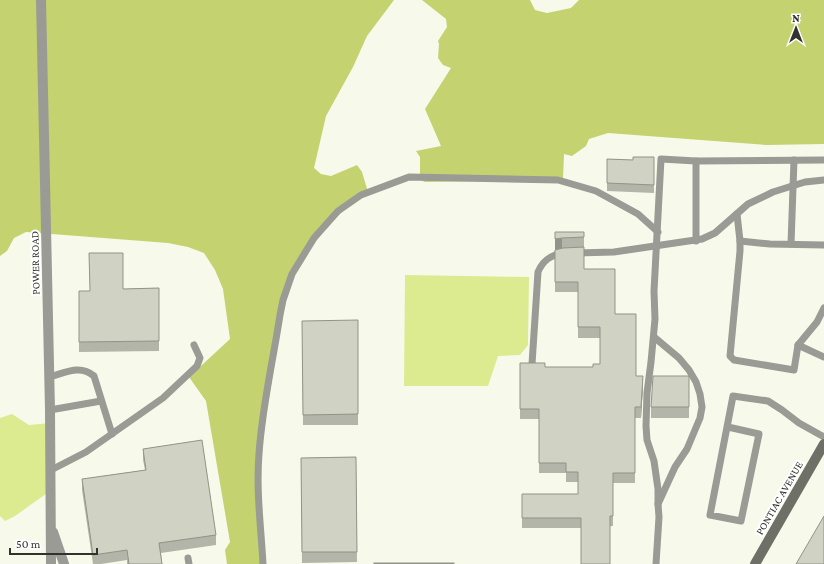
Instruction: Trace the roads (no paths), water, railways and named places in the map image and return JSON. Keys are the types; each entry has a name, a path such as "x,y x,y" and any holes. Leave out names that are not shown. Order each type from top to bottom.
{"main road":[{"name":"PONTIAC AVENUE","path":"755,564 824,444"}],"street":[{"name":"POWER ROAD","path":"41,0 50,410 50,564"},
{"name":"POWER ROAD","path":"50,525 64,564"}],"lane":[{"path":"656,564 659,517 658,489 646,426 647,393 654,337 654,291 661,159 696,161 824,160"},
{"path":"791,244 794,160"},
{"path":"696,161 696,241"},
{"path":"263,564 259,512 259,455 263,415 282,307 292,274 314,238 338,211 361,195 409,177 558,180 596,191 638,214 658,232"},
{"path":"532,364 537,279 540,266 547,258 562,253 614,252 696,241 715,233 748,204 774,192 792,186 805,182 824,180"},
{"path":"737,214 740,241 730,356 734,360 794,370 798,345 817,322 824,308"},
{"path":"740,241 824,245"},
{"path":"654,337 679,358 689,370 696,382 702,407 700,418 687,449 675,467 658,504"},
{"path":"50,470 86,452 163,398 197,366 200,358 194,345"},
{"path":"798,345 824,357"},
{"path":"49,377 75,370 87,370 94,376 112,434"},
{"path":"728,427 759,434 741,521 710,515 733,396 768,401 799,423 824,436"},
{"path":"50,410 101,401"}]}
